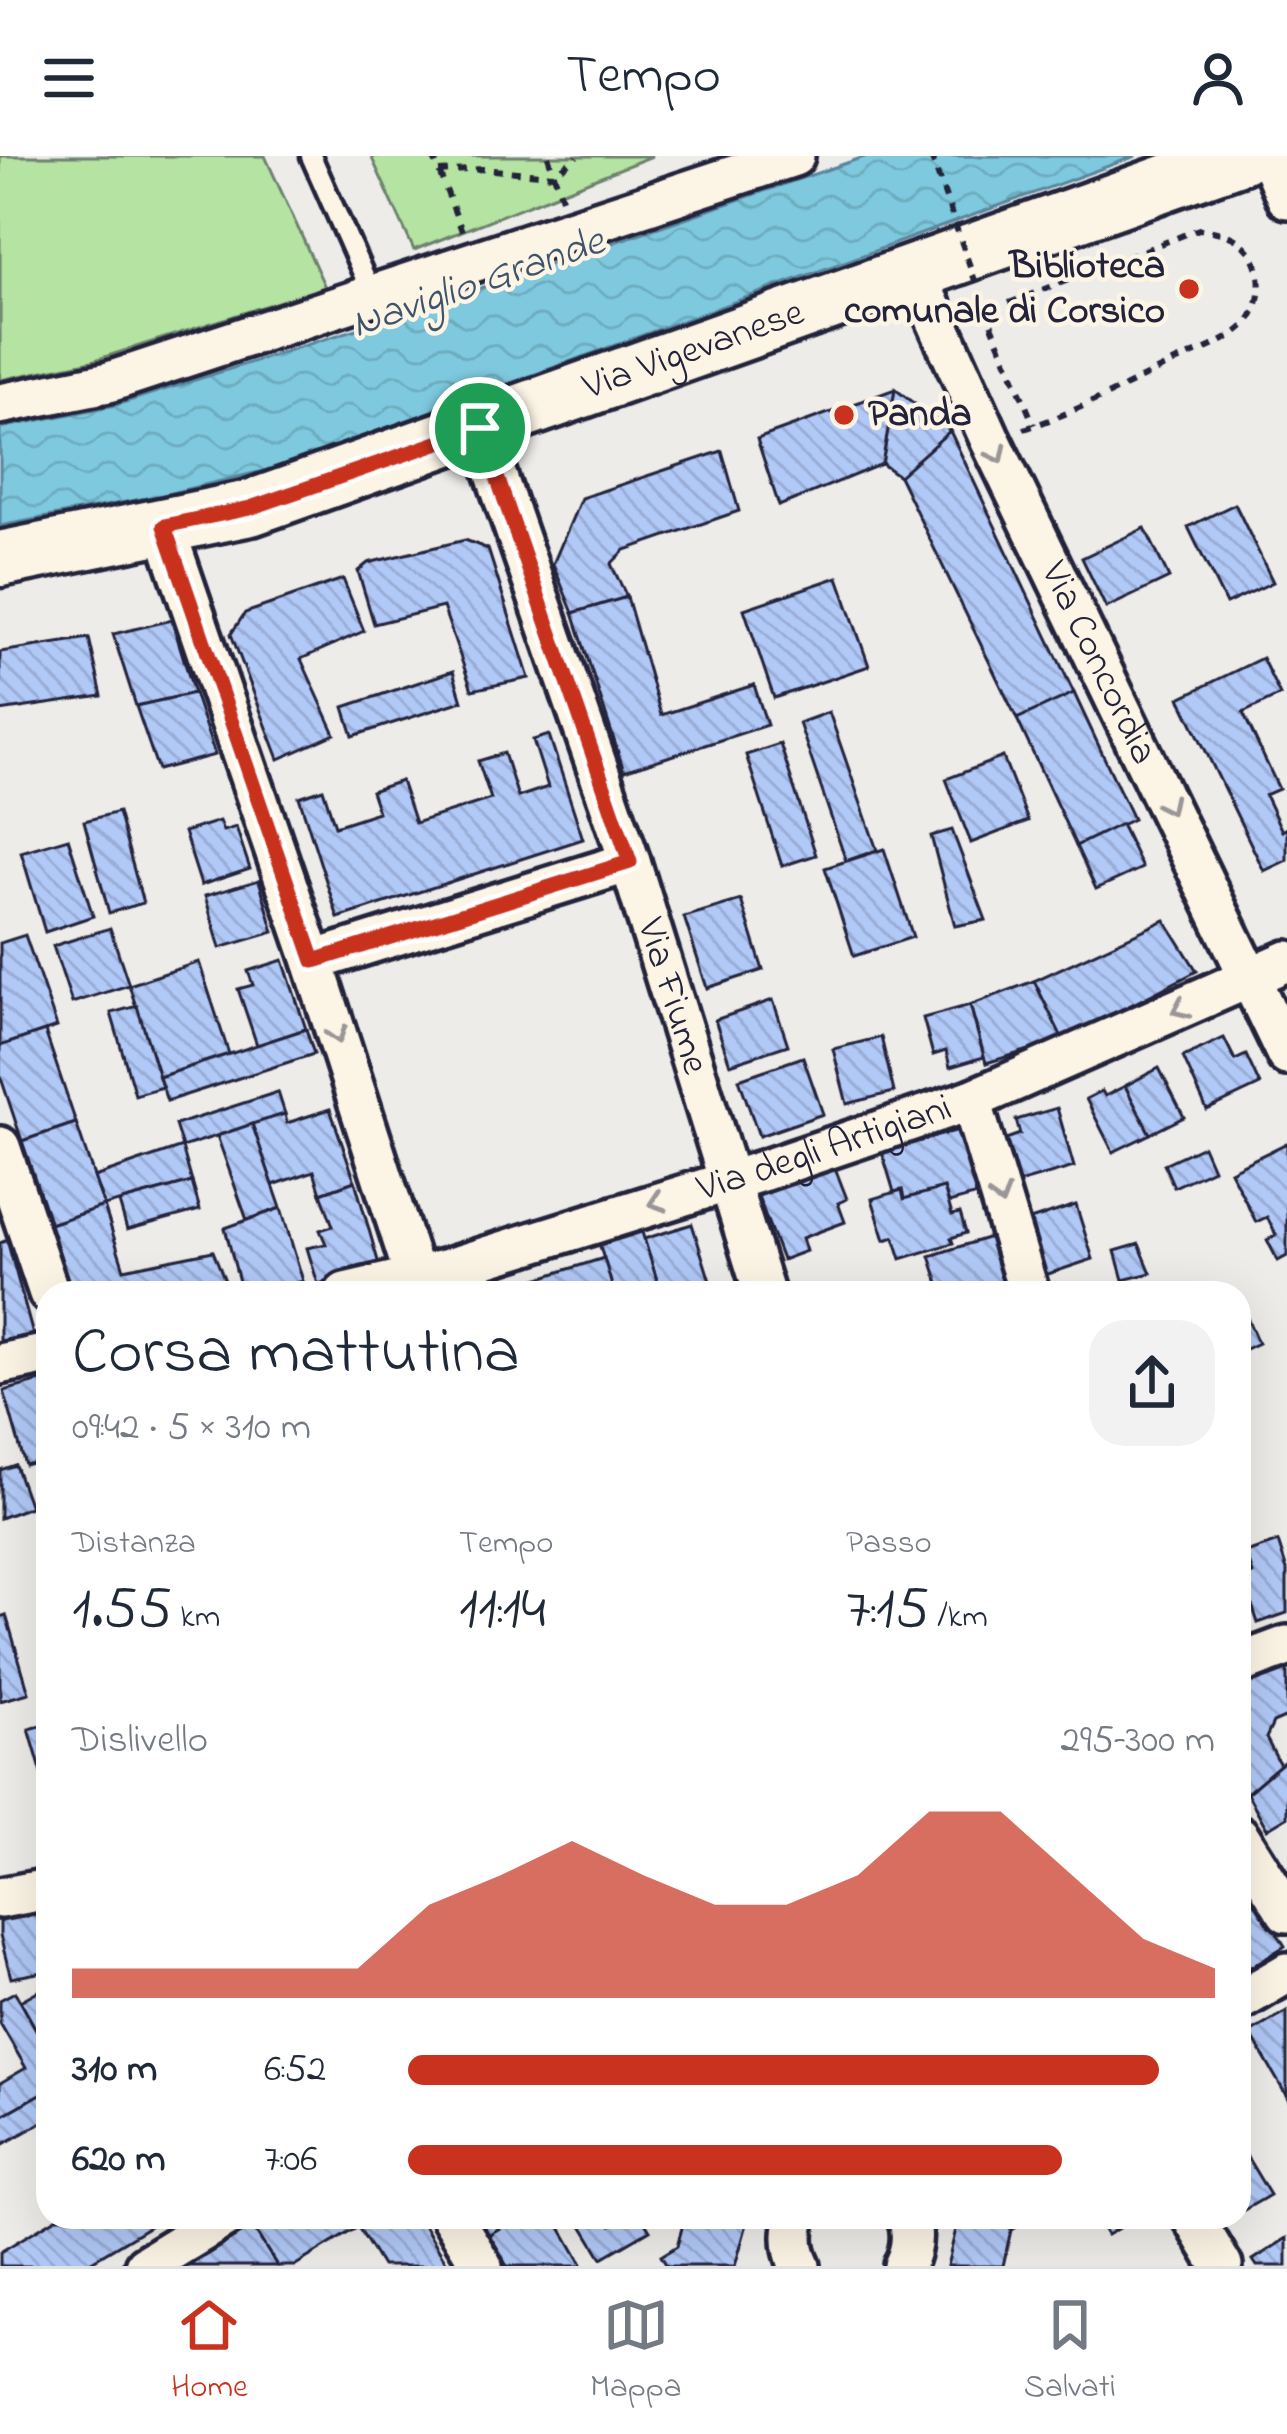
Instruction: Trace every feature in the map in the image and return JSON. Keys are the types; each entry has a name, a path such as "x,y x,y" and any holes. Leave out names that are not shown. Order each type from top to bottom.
{"main road":[{"name":"Via Vigevanese","path":"0,559 250,508 1241,156"}],"street":[{"path":"0,404 110,382 794,156"},
{"path":"1269,156 1287,198"},
{"name":"Via Concordia","path":"915,272 990,439 1287,1054"},
{"name":"Via Fiume","path":"480,428 630,862 760,1281"},
{"path":"164,526 314,961 417,1281"},
{"path":"314,961 630,862"},
{"name":"Via degli Artigiani","path":"430,1281 971,1100 1287,962"},
{"path":"971,1100 1026,1281"},
{"path":"0,1147 45,1281"},
{"path":"0,1364 36,1356"},
{"path":"1251,1660 1287,1646"},
{"path":"1251,1854 1287,1912"},
{"path":"0,1898 36,1891"},
{"path":"1251,1994 1287,1973"},
{"path":"145,2266 205,2229"},
{"path":"459,2229 482,2266"},
{"path":"793,2229 800,2266"},
{"path":"904,2266 910,2229"},
{"path":"1200,2229 1222,2266"}],"lane":[{"path":"311,156 373,296"}],"path":[{"path":"433,156 475,263"},
{"path":"440,172 482,169 554,175 577,156"},
{"path":"931,156 984,306 1034,425"},
{"path":"984,306 999,307 1199,229 1224,232 1243,244 1256,262 1260,283 1256,307 1246,324 1092,402 1013,432"}],"green space":[{"path":"0,156 265,156 325,287 92,361 0,380"},
{"path":"371,156 652,156 414,250"}],"water":[{"path":"867,156 1136,156 276,468 0,526 0,428 116,405 398,316"}],"building":[{"path":"895,389 950,431 899,476 882,464"},
{"path":"895,389 882,464 779,506 757,439"},
{"path":"950,431 1074,693 1017,719 899,476"},
{"path":"722,451 739,511 625,550 611,564 627,597 573,613 553,564 581,498"},
{"path":"1235,504 1273,582 1226,604 1188,527"},
{"path":"1145,528 1169,578 1106,608 1082,558"},
{"path":"465,540 488,549 529,678 472,690 443,607 374,624 358,571 368,563"},
{"path":"838,577 869,666 774,698 744,609"},
{"path":"343,579 364,631 301,659 335,734 279,759 231,634 245,613"},
{"path":"627,597 661,715 754,685 767,725 624,771 573,613"},
{"path":"172,620 194,693 136,706 113,634"},
{"path":"89,638 102,696 0,711 0,652"},
{"path":"1262,658 1280,695 1243,713 1279,789 1265,795 1282,831 1287,828 1287,860 1264,871 1180,698"},
{"path":"453,671 462,701 353,736 344,707"},
{"path":"194,693 215,755 158,770 136,706"},
{"path":"1074,693 1133,819 1076,846 1017,719"},
{"path":"829,712 877,850 846,861 799,723"},
{"path":"549,735 583,839 338,918 299,797 323,789 335,826 378,812 371,791 401,781 415,823 491,799 478,761 504,753 518,797 548,787 533,740"},
{"path":"780,744 816,855 782,866 746,755"},
{"path":"1003,757 1028,821 971,843 946,779"},
{"path":"118,812 143,903 109,913 84,821"},
{"path":"219,821 223,831 236,827 250,869 201,885 184,832"},
{"path":"1121,824 1142,868 1096,889 1076,846"},
{"path":"952,830 986,920 955,926 931,836"},
{"path":"68,838 93,916 45,932 21,852"},
{"path":"884,849 913,937 854,956 825,868"},
{"path":"259,880 274,932 220,948 205,896"},
{"path":"741,900 763,970 707,988 684,917"},
{"path":"1165,920 1197,971 1063,1040 1034,981"},
{"path":"110,928 129,985 72,1003 53,946"},
{"path":"25,935 57,1027 0,1046 0,943"},
{"path":"283,960 306,1029 257,1045 238,989 253,985 248,971"},
{"path":"199,962 229,1054 159,1077 129,985"},
{"path":"1034,981 1063,1040 986,1063 970,1005"},
{"path":"773,1000 788,1045 730,1064 715,1020"},
{"path":"970,1005 984,1057 950,1067 946,1051 933,1055 923,1018"},
{"path":"137,1006 162,1087 135,1095 111,1013"},
{"path":"306,1029 314,1054 167,1101 159,1077"},
{"path":"45,1031 76,1123 22,1141 0,1075 0,1046"},
{"path":"881,1037 894,1092 847,1104 833,1049"},
{"path":"1224,1038 1235,1060 1246,1055 1260,1085 1207,1110 1183,1057"},
{"path":"803,1057 823,1114 759,1136 739,1079"},
{"path":"1159,1068 1184,1117 1150,1134 1125,1086"},
{"path":"1125,1086 1150,1134 1113,1152 1086,1099"},
{"path":"278,1092 285,1114 182,1147 175,1125"},
{"path":"1057,1108 1074,1167 1019,1183 1006,1139 1020,1134 1016,1120"},
{"path":"330,1109 355,1181 321,1193 314,1171 273,1185 252,1124 285,1114 287,1123"},
{"path":"76,1123 104,1206 50,1224 22,1141"},
{"path":"252,1124 281,1208 247,1220 217,1136"},
{"path":"962,1129 981,1194 949,1203 944,1188 904,1199 902,1190 894,1192 882,1152"},
{"path":"1287,1143 1287,1256 1278,1261 1267,1240 1276,1235 1267,1217 1256,1222 1230,1171"},
{"path":"1203,1146 1213,1169 1174,1187 1164,1164"},
{"path":"182,1147 192,1182 104,1206 94,1177"},
{"path":"835,1168 847,1199 838,1203 845,1222 802,1238 806,1251 782,1260 758,1196"},
{"path":"355,1181 380,1268 317,1281 307,1248 326,1244 320,1230 333,1226 321,1193"},
{"path":"192,1182 200,1210 127,1230 119,1202"},
{"path":"944,1188 952,1215 960,1213 966,1233 951,1238 953,1243 901,1259 894,1237 885,1240 872,1199 902,1190 904,1199"},
{"path":"1076,1205 1093,1259 1042,1276 1024,1222"},
{"path":"104,1206 124,1269 213,1251 225,1281 68,1281 50,1224"},
{"path":"281,1208 303,1281 239,1281 225,1228"},
{"path":"692,1224 710,1281 657,1281 644,1239"},
{"path":"641,1229 657,1281 610,1281 599,1243"},
{"path":"990,1237 1004,1281 938,1281 930,1256"},
{"path":"7,1240 35,1342 0,1349 0,1243"},
{"path":"1139,1244 1151,1273 1123,1280 1115,1251"},
{"path":"604,1258 611,1281 530,1281"},
{"path":"36,1382 36,1462 25,1465 4,1391"},
{"path":"15,1465 30,1507 0,1518 0,1470"},
{"path":"1278,1542 1287,1570 1287,1613 1258,1623 1251,1602 1251,1551"},
{"path":"6,1615 29,1693 0,1701 0,1617"},
{"path":"1287,1668 1287,1717 1273,1723 1266,1738 1280,1765 1251,1790 1251,1679"},
{"path":"36,1727 36,1753 29,1729"},
{"path":"1287,1759 1287,1817 1267,1829 1251,1800 1251,1790"},
{"path":"1251,1891 1285,1946 1251,1967"},
{"path":"36,1915 36,1973 11,1978 0,1921"},
{"path":"15,1992 36,2030 36,2097 0,2117 0,2083 26,2068 0,2023 0,2000"},
{"path":"36,1992 36,2030 20,2001"},
{"path":"1287,2011 1287,2097 1251,2035"},
{"path":"36,2097 36,2126 0,2146 0,2117"},
{"path":"1251,2164 1270,2195 1251,2206"},
{"path":"38,2229 145,2229 83,2266 0,2266 0,2252"},
{"path":"254,2229 355,2229 294,2266 277,2266"},
{"path":"254,2229 277,2266 188,2266"},
{"path":"359,2229 426,2229 449,2266 382,2266"},
{"path":"498,2229 562,2229 583,2266 507,2266 488,2235"},
{"path":"584,2229 650,2230 602,2258"},
{"path":"682,2229 746,2229 735,2266 667,2266 661,2256 677,2246"},
{"path":"956,2229 1013,2229 1003,2266 947,2266"},
{"path":"1287,2238 1287,2266 1257,2266 1253,2260"}],"place":[{"name":"Biblioteca comunale di Corsico","path":"1189,289"},
{"name":"Panda","path":"844,415"}],"route":[{"path":"480,428 630,862 314,961 164,526 250,508 480,428"}],"water label":[{"name":"Naviglio Grande","path":"478,284"}]}
